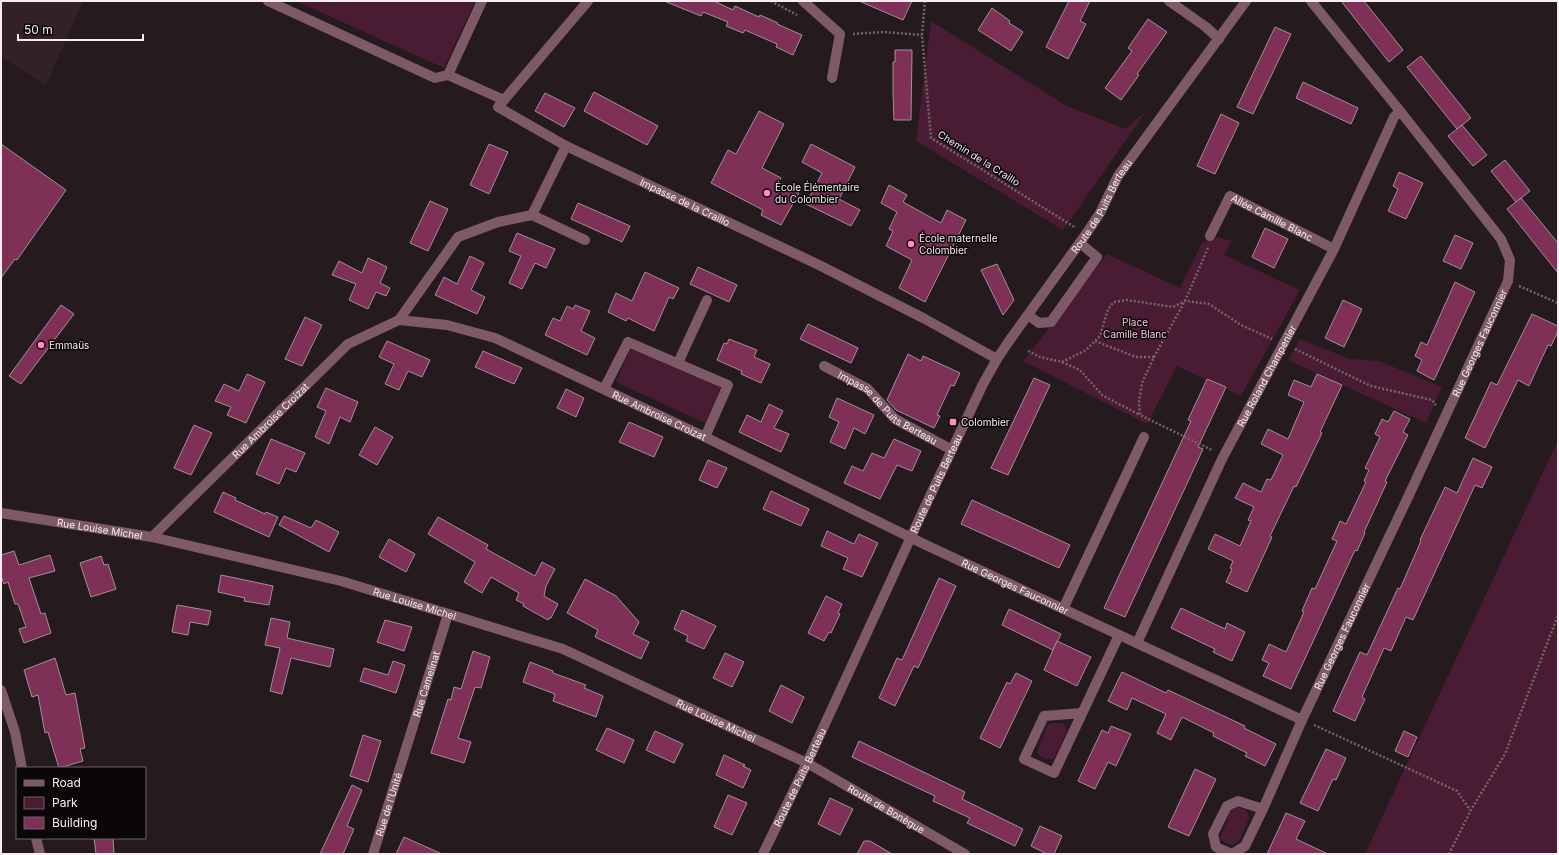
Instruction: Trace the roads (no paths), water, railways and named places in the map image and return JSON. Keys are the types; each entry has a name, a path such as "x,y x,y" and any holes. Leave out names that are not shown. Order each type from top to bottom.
{"street":[{"path":"268,1 435,78 448,75 504,100 588,1"},
{"path":"448,75 482,1"},
{"path":"1169,1 1206,27 1219,39"},
{"name":"Route de Puits Berteau","path":"763,854 807,763 952,450 997,359 1100,213 1118,176 1246,1"},
{"name":"Rue Georges Fauconnier","path":"1264,809 1238,801 1227,806 1213,834 1216,847 1232,854 1245,846 1264,809 1302,720 1446,416 1508,281 1510,260 1501,239 1400,111 1310,1"},
{"path":"804,2 840,34 832,78"},
{"name":"Impasse de la Craillo","path":"504,100 498,107 566,146 817,264 925,318 997,359"},
{"name":"Rue Roland Champenier","path":"1137,643 1222,459 1285,344 1334,249 1394,117 1400,111"},
{"path":"566,146 532,215 585,240"},
{"name":"Allée Camille Blanc","path":"1210,236 1230,196 1334,249"},
{"name":"Rue Ambroise Croizat","path":"152,537 348,344 399,320 458,237 498,222 532,215"},
{"path":"1028,315 1039,322 1051,322 1097,257 1080,243"},
{"path":"678,363 707,300"},
{"name":"Rue Ambroise Croizat","path":"399,320 447,326 495,338 705,437 911,538"},
{"path":"604,389 628,342 728,385 705,437"},
{"name":"Impasse de Puits Berteau","path":"824,366 868,388 895,419 952,450"},
{"path":"1063,609 1144,437"},
{"name":"Rue Louise Michel","path":"1,513 152,537 340,581 563,649 807,763"},
{"name":"Rue Georges Fauconnier","path":"911,538 1302,720"},
{"name":"Rue Camelinat","path":"403,754 448,614"},
{"path":"1082,713 1044,716 1024,759 1054,773 1119,635"},
{"path":"1,690 15,732 22,767"},
{"name":"Rue de l'Unité","path":"373,854 403,754"},
{"name":"Route de Bonègue","path":"807,763 965,854"},
{"path":"36,839 40,854"}],"place":[{"name":"École Élémentaire du Colombier","path":"767,193"},
{"name":"École maternelle Colombier","path":"911,244"},
{"name":"Emmaüs","path":"41,345"},
{"name":"Colombier","path":"953,422"}],"park label":[{"name":"Place Camille Blanc","path":"1135,328"}]}
